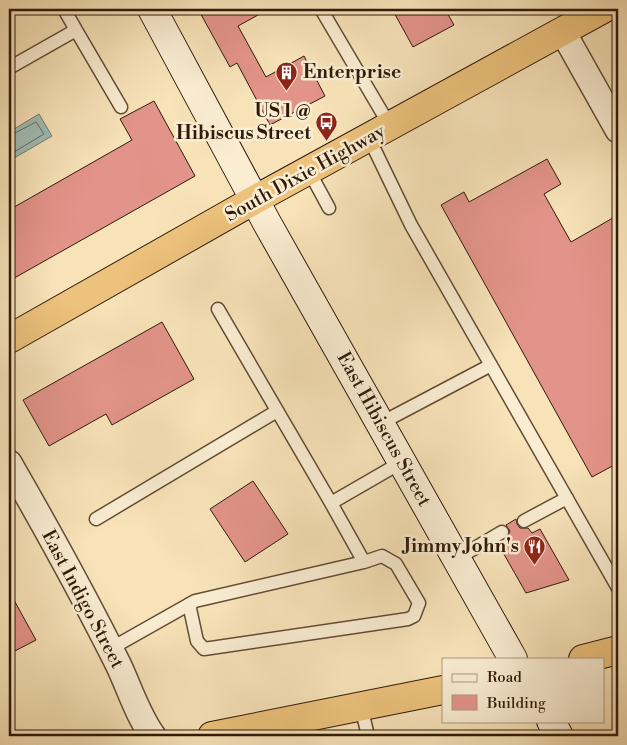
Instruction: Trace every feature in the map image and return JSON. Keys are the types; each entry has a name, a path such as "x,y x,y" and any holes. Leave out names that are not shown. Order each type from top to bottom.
{"highway":[{"name":"South Dixie Highway","path":"9,339 256,199 563,32 600,9"},
{"path":"587,658 618,650"},
{"path":"212,736 442,690"}],"street":[{"name":"East Hibiscus Street","path":"152,9 268,223 458,558 512,658"},
{"path":"563,32 618,130"},
{"name":"East Indigo Street","path":"9,463 110,649 140,718 153,736"},
{"path":"552,722 559,736"}],"lane":[{"path":"64,9 121,107"},
{"path":"321,9 380,132 411,225 618,588"},
{"path":"9,68 76,30"},
{"path":"309,171 329,208"},
{"path":"218,309 364,562"},
{"path":"381,423 492,365"},
{"path":"96,519 277,410"},
{"path":"331,503 402,462"},
{"path":"524,521 567,498"},
{"path":"458,558 502,532"},
{"path":"110,649 189,604 212,596 364,562 382,556 393,560 419,603 414,616 398,621 204,649 197,640 189,604"},
{"path":"361,706 368,736"}],"water":[{"path":"39,114 52,136 9,161 9,132"}],"building":[{"path":"198,9 269,9 238,26 266,77 304,56 325,96 270,125 237,63 230,67"},
{"path":"392,9 445,9 454,25 413,47"},
{"path":"154,101 195,176 9,281 9,210 132,140 120,119"},
{"path":"547,159 561,184 544,194 571,242 618,215 618,463 592,477 441,205 464,192 469,202"},
{"path":"162,322 194,379 112,425 106,414 49,446 23,400"},
{"path":"253,481 288,534 245,562 210,509"},
{"name":"Jimmy John's","path":"516,519 520,528 528,528 532,533 540,529 569,580 526,593 501,549 509,545 506,539 510,531 506,525"},
{"path":"9,591 36,640 9,654"}],"place":[{"name":"Enterprise","path":"287,91"},
{"name":"US 1 @ Hibiscus Street","path":"327,141"},
{"name":"Jimmy John's","path":"535,565"}]}
